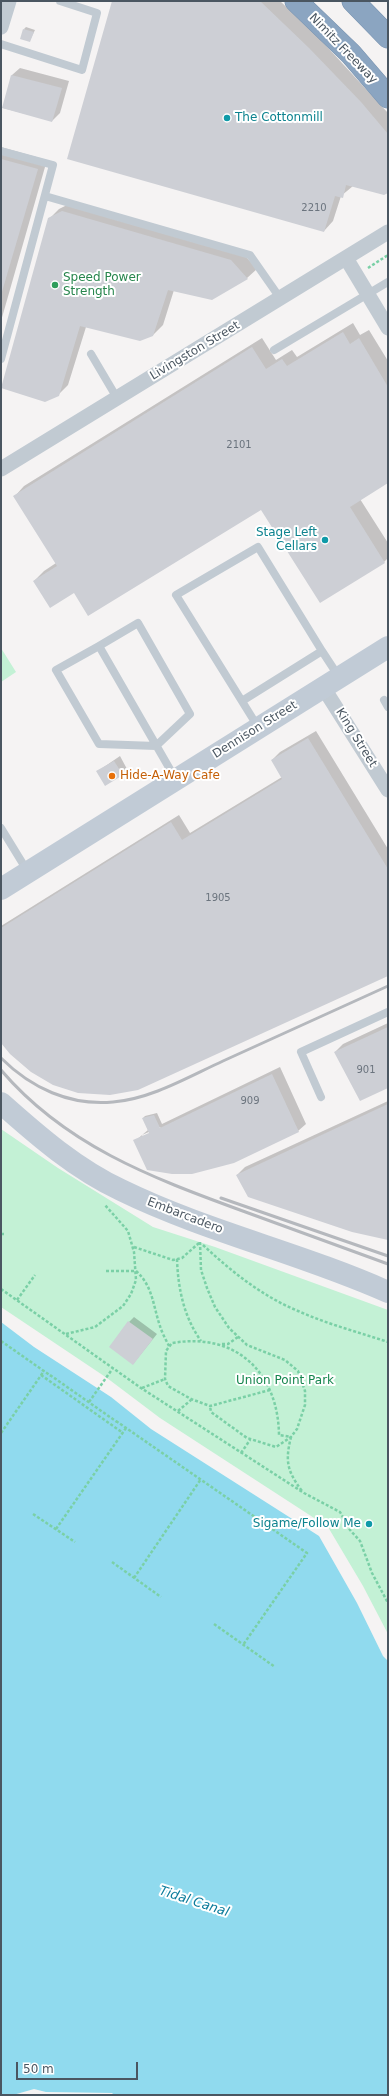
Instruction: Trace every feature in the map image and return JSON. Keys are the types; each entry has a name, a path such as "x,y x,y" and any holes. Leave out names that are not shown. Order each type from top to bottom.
{"highway":[{"name":"Nimitz Freeway","path":"296,1 351,54 388,97"},
{"path":"354,2 388,28"},
{"path":"354,2 388,37"}],"main road":[{"name":"Dennison Street","path":"1,889 388,647"},
{"name":"Embarcadero","path":"1,1103 39,1137 91,1173 120,1190 159,1207 198,1235 388,1292"}],"street":[{"path":"1,27 9,1"},
{"name":"Livingston Street","path":"1,469 388,232"},
{"path":"346,258 388,328"},
{"name":"King Street","path":"331,682 388,790"}],"lane":[{"path":"1,44 82,70 97,13 60,1"},
{"path":"1,151 53,165 1,359"},
{"path":"45,196 250,255 280,298"},
{"path":"274,350 388,282"},
{"path":"91,354 117,398"},
{"path":"258,728 176,595 258,547 322,651 331,682"},
{"path":"138,623 190,714 156,746 99,744 56,670 99,646 138,623"},
{"path":"99,646 176,780"},
{"path":"242,700 322,651"},
{"path":"1,828 29,872"},
{"path":"321,1097 301,1052 388,1012"}],"path":[{"path":"356,275 388,255"},
{"path":"66,1334 95,1326 123,1306 131,1294 136,1280 133,1247 128,1231 102,1201 109,1204"},
{"path":"1,1234 6,1234"},
{"path":"133,1247 162,1258 182,1258 198,1235"},
{"path":"198,1235 243,1280 259,1291 299,1312 388,1342"},
{"path":"198,1235 201,1270 215,1307 229,1328 247,1345 285,1360 298,1371 305,1391 305,1405 297,1429 291,1437 276,1446 250,1439 211,1412 210,1406"},
{"path":"176,1259 177,1278 183,1303 190,1325 202,1342"},
{"path":"106,1271 136,1271"},
{"path":"136,1271 150,1288 160,1326 169,1346"},
{"path":"17,1300 35,1275"},
{"path":"1,1289 142,1388 304,1493 340,1512 350,1530 360,1542 372,1573 388,1603"},
{"path":"238,1337 228,1344 187,1340 172,1343 166,1351 164,1363 165,1379 168,1386 191,1399 210,1406 270,1390"},
{"path":"1,1341 306,1553 243,1645"},
{"path":"220,1344 230,1348 247,1360 261,1374 276,1403 279,1435 291,1437"},
{"path":"89,1402 113,1368"},
{"path":"1,1433 44,1371"},
{"path":"41,1375 123,1433"},
{"path":"50,1375 55,1378"},
{"path":"142,1388 165,1379"},
{"path":"178,1411 191,1399"},
{"path":"116,1420 119,1423"},
{"path":"56,1529 126,1428"},
{"path":"291,1437 287,1456 290,1472 304,1493"},
{"path":"242,1453 250,1439"},
{"path":"134,1578 201,1479"},
{"path":"33,1514 75,1542"},
{"path":"112,1562 161,1597"},
{"path":"214,1624 276,1667"}],"green space":[{"path":"1,648 16,672 1,682"},
{"name":"Union Point Park","path":"1,1129 58,1168 153,1227 215,1247 388,1310 388,1638 159,1420 1,1309"}],"water":[{"name":"Tidal Canal","path":"1,1309 159,1420 327,1528 388,1638 388,2095 1,2095"}],"pier":[{"path":"1,1307 107,1378 160,1418 328,1527 363,1586 388,1634 388,1661 383,1656 357,1603 319,1536 151,1429 111,1397 34,1347 1,1322"},
{"path":"34,2089 46,2092 112,2093 114,2095 13,2095"}],"building":[{"name":"The Cottonmill","path":"112,1 260,1 309,48 361,102 388,134 388,193 384,195 346,185 343,198 335,196 324,232 67,159"},
{"path":"23,29 34,32 30,42 20,39"},
{"path":"11,75 62,88 52,122 2,108"},
{"path":"1,159 38,169 1,295"},
{"path":"62,211 231,260 248,279 212,300 168,290 153,336 140,341 80,326 59,396 45,402 1,388 48,218"},
{"path":"343,332 350,344 359,338 388,387 388,483 350,507 385,563 320,603 261,510 88,616 74,593 50,608 33,581 57,566 13,496 252,347 266,369 282,359 287,366"},
{"path":"308,738 388,869 388,976 138,1090 110,1095 78,1093 53,1085 31,1072 10,1054 1,1043 1,928 171,822 182,840 282,779 271,760"},
{"path":"114,761 123,775 105,786 96,771"},
{"path":"388,1027 388,1088 360,1101 334,1052"},
{"path":"272,1074 299,1132 234,1163 192,1174 172,1174 147,1170 133,1140 149,1133 142,1118 154,1115 160,1128"},
{"path":"388,1104 388,1240 352,1232 248,1197 236,1175"},
{"path":"128,1321 153,1339 133,1365 109,1347"}],"railway":[{"path":"1,1058 25,1078 52,1093 82,1101 113,1102 127,1100 141,1097 169,1086 388,986"},
{"path":"1,1070 26,1096 53,1119 81,1139 111,1156 142,1171 207,1198 388,1264"},
{"path":"221,1198 388,1256"}],"place":[{"name":"The Cottonmill","path":"227,118"},
{"name":"Speed Power Strength","path":"55,285"},
{"name":"Stage Left Cellars","path":"325,540"},
{"name":"Hide-A-Way Cafe","path":"112,776"},
{"name":"Sigame/Follow Me","path":"369,1524"}]}
